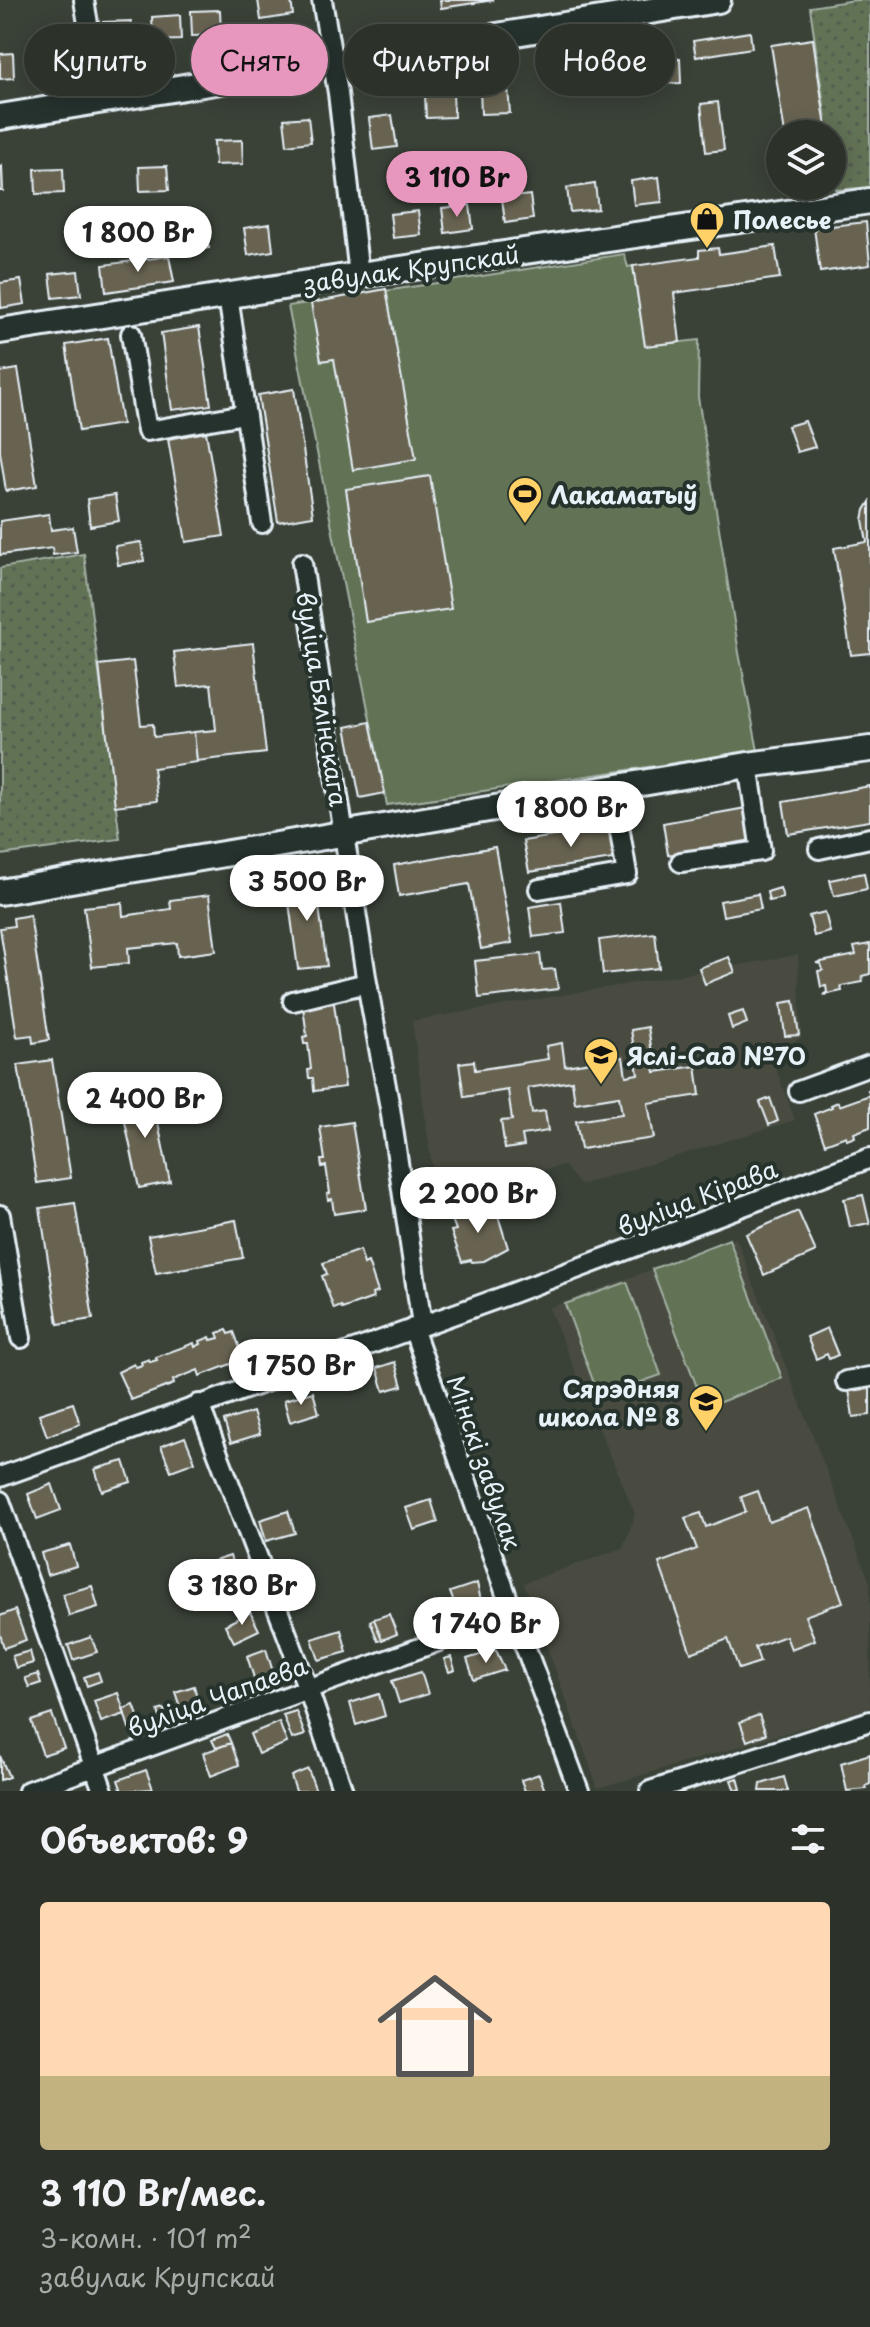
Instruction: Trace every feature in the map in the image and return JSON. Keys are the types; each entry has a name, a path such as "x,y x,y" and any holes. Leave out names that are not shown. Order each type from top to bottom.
{"main road":[{"path":"0,117 333,64 659,5 718,0"},
{"name":"завулак Крупскай","path":"0,331 870,201"},
{"name":"вуліца Бялінскага","path":"0,892 748,765 870,749"}],"street":[{"path":"84,0 101,101"},
{"path":"322,0 359,275"},
{"path":"228,296 262,523"},
{"path":"131,334 147,431 245,414"},
{"name":"вуліца Бялінскага","path":"302,563 367,983 390,1108 417,1327"},
{"path":"681,862 761,851 748,765"},
{"path":"539,889 627,874 613,789"},
{"path":"819,849 870,838"},
{"path":"293,1001 367,983"},
{"path":"799,1091 870,1065"},
{"name":"вуліца Кірава","path":"0,1477 417,1327 870,1158"},
{"path":"0,1215 21,1338"},
{"name":"Мінскі завулак","path":"417,1327 513,1614 579,1791"},
{"path":"846,1381 870,1377"},
{"path":"199,1404 308,1689 343,1791"},
{"path":"0,1501 103,1791"},
{"name":"вуліца Чапаева","path":"28,1791 513,1614"},
{"path":"650,1791 870,1721"}],"shaded area":[{"name":"Яслі-Сад №70","path":"798,955 801,1038 770,1053 795,1120 580,1185 564,1165 436,1197 412,1021"},
{"name":"Сярэдняя школа № 8","path":"736,1238 870,1583 870,1708 598,1788 524,1583 623,1548 635,1514 549,1308"}],"green space":[{"path":"870,0 870,187 846,189 846,120 826,120 810,7"},
{"name":"Лакаматыў","path":"624,254 628,267 633,266 645,346 699,340 698,397 758,751 387,805 288,306"},
{"path":"84,554 120,839 0,855 0,568"},
{"path":"729,1239 782,1378 705,1408 652,1269"},
{"path":"627,1282 661,1375 599,1397 565,1304"}],"building":[{"path":"258,0 291,0 293,15 261,20"},
{"path":"440,0 494,0 441,8"},
{"path":"220,10 221,24 192,24 191,11"},
{"path":"180,15 181,40 175,40 175,24 152,24 152,17"},
{"path":"131,21 131,24 103,24"},
{"path":"750,32 752,48 696,57 693,41"},
{"path":"813,39 825,120 783,120 771,45"},
{"path":"13,53 14,78 0,79 0,54"},
{"path":"675,58 680,58 681,83 675,83"},
{"path":"425,96 453,96 454,117 426,118"},
{"path":"480,96 509,96 510,113 481,114"},
{"path":"718,102 724,150 706,152 701,104"},
{"path":"392,115 397,147 373,150 369,118"},
{"path":"308,117 311,142 287,145 284,119"},
{"path":"242,140 243,164 215,165 214,141"},
{"path":"167,166 169,190 140,191 139,167"},
{"path":"0,167 3,191 0,191"},
{"path":"63,168 64,193 36,194 35,169"},
{"path":"659,177 662,202 634,205 631,181"},
{"path":"595,184 598,209 570,212 567,188"},
{"path":"530,195 533,219 505,223 502,198"},
{"path":"470,205 473,229 445,233 442,208"},
{"path":"418,211 421,235 393,238 390,214"},
{"path":"200,216 209,248 175,254 172,233 185,231 183,219"},
{"path":"866,222 870,265 820,272 814,228"},
{"path":"270,224 273,251 248,255 244,228"},
{"path":"775,246 780,278 674,293 680,342 645,346 633,266 699,257 699,250 718,248 719,254"},
{"path":"169,256 174,282 106,292 103,265"},
{"path":"78,271 81,295 53,298 50,274"},
{"path":"21,280 25,304 1,308 0,283"},
{"path":"386,289 416,459 353,470 334,359 321,361 311,303"},
{"path":"199,327 211,405 172,410 161,333"},
{"path":"108,338 122,424 79,431 66,345"},
{"path":"18,369 37,486 6,491 0,452 0,372"},
{"path":"294,389 313,516 278,522 258,395"},
{"path":"805,421 815,447 797,452 788,426"},
{"path":"206,432 224,536 186,542 168,439"},
{"path":"430,476 451,609 366,622 346,489"},
{"path":"115,495 119,521 90,526 87,499"},
{"path":"870,502 870,653 851,655 834,548 867,542 863,520"},
{"path":"49,514 51,530 73,527 77,552 53,555 52,548 0,555 0,521"},
{"path":"141,542 144,561 118,565 115,546"},
{"path":"253,643 266,753 197,761 194,732 216,730 211,684 178,687 174,652"},
{"path":"133,661 141,725 153,724 154,737 194,732 197,762 153,768 157,801 115,806 99,665"},
{"path":"370,722 385,793 360,798 346,727"},
{"path":"870,786 870,821 788,834 783,802"},
{"path":"746,808 752,840 668,855 663,823"},
{"path":"614,826 619,858 529,872 523,841"},
{"path":"495,847 512,943 481,949 469,884 399,896 394,865"},
{"path":"864,873 867,889 834,896 830,880"},
{"path":"315,877 327,966 298,969 286,881"},
{"path":"780,888 783,898 769,901 767,892"},
{"path":"758,894 761,909 723,916 720,901"},
{"path":"209,895 216,951 178,956 177,943 128,948 129,963 92,967 84,907 122,903 123,916 171,909 170,900"},
{"path":"561,902 565,933 533,937 529,907"},
{"path":"825,912 830,932 814,936 809,916"},
{"path":"30,915 49,1040 33,1043 32,1035 17,1037 0,928 14,926 13,918"},
{"path":"655,933 659,968 603,974 599,940"},
{"path":"870,944 870,974 862,976 863,982 841,986 842,991 823,995 827,992 826,986 821,987 818,971 823,970 821,964 816,963 856,955 854,947"},
{"path":"540,954 542,970 555,969 558,989 479,998 475,961"},
{"path":"729,957 735,972 705,984 699,968"},
{"path":"794,1001 799,1035 785,1036 781,1003"},
{"path":"334,1003 345,1087 314,1091 313,1078 309,1078 308,1044 304,1044 303,1037 307,1036 303,1007"},
{"path":"743,1011 747,1023 732,1029 728,1016"},
{"path":"648,1027 655,1072 696,1066 700,1095 648,1103 654,1138 581,1149 576,1121 622,1114 619,1096 575,1103 572,1081 528,1088 532,1113 545,1111 548,1131 522,1135 524,1146 505,1149 501,1121 512,1120 508,1090 464,1097 459,1063 474,1061 475,1070 548,1059 546,1046 562,1043 565,1066 623,1057 626,1076 638,1074 631,1030"},
{"path":"52,1060 71,1178 37,1183 18,1065"},
{"path":"152,1093 170,1182 139,1188 120,1098"},
{"path":"870,1095 870,1127 854,1133 855,1137 847,1140 846,1136 825,1144 814,1114 838,1102 839,1106"},
{"path":"770,1098 778,1121 769,1125 760,1102"},
{"path":"352,1122 366,1209 334,1214 332,1199 328,1200 327,1194 330,1193 326,1166 322,1167 321,1160 325,1160 320,1127"},
{"path":"863,1195 870,1225 850,1227 844,1199"},
{"path":"75,1203 93,1319 58,1324 40,1208"},
{"path":"489,1204 494,1217 498,1216 508,1248 484,1261 462,1262 451,1231 456,1230 451,1217"},
{"path":"798,1211 816,1252 764,1275 746,1234"},
{"path":"236,1220 243,1258 156,1273 148,1236"},
{"path":"360,1250 364,1264 368,1262 378,1292 372,1294 373,1298 334,1309 322,1276 327,1274 323,1263"},
{"path":"827,1328 838,1355 829,1359 827,1354 816,1359 807,1337"},
{"path":"227,1330 229,1334 234,1332 244,1359 200,1376 198,1370 173,1380 174,1384 131,1400 118,1372 134,1364 136,1367 142,1365 141,1362 149,1359 150,1362 157,1360 156,1357 194,1343 195,1347 210,1337 211,1340 219,1338 217,1333"},
{"path":"395,1362 402,1386 384,1391 377,1368"},
{"path":"870,1387 870,1415 853,1417 849,1390"},
{"path":"313,1392 319,1413 290,1422 284,1400"},
{"path":"73,1403 80,1424 47,1436 39,1414"},
{"path":"253,1412 260,1434 231,1443 224,1421"},
{"path":"185,1437 195,1462 171,1471 161,1446"},
{"path":"124,1461 131,1482 102,1491 95,1469"},
{"path":"52,1484 61,1510 37,1519 28,1494"},
{"path":"758,1491 769,1522 809,1508 843,1602 805,1616 815,1640 791,1649 786,1636 755,1647 760,1662 739,1669 728,1639 691,1653 659,1563 697,1549 685,1518 701,1513 706,1527 746,1512 741,1497"},
{"path":"431,1500 438,1522 414,1530 406,1508"},
{"path":"288,1511 295,1533 266,1541 260,1520"},
{"path":"70,1545 76,1566 47,1575 41,1553"},
{"path":"230,1556 237,1578 208,1586 202,1565"},
{"path":"477,1583 482,1605 458,1613 450,1592"},
{"path":"92,1586 98,1607 69,1616 63,1594"},
{"path":"440,1608 446,1624 439,1627 433,1611"},
{"path":"15,1610 26,1640 4,1648 0,1616"},
{"path":"250,1612 259,1630 234,1642 225,1625"},
{"path":"389,1614 397,1634 382,1640 374,1619"},
{"path":"374,1619 382,1640 378,1641 370,1621"},
{"path":"341,1630 347,1652 319,1660 312,1639"},
{"path":"91,1637 97,1652 73,1660 68,1645"},
{"path":"266,1649 274,1675 255,1681 247,1656"},
{"path":"496,1650 505,1670 474,1680 467,1659"},
{"path":"30,1651 33,1663 16,1668 12,1656"},
{"path":"451,1657 455,1670 449,1672 444,1659"},
{"path":"98,1672 101,1681 87,1686 84,1677"},
{"path":"421,1672 428,1694 399,1703 392,1681"},
{"path":"38,1674 41,1683 29,1687 25,1678"},
{"path":"194,1686 200,1708 182,1713 175,1692"},
{"path":"118,1693 125,1714 101,1722 94,1701"},
{"path":"379,1694 385,1716 356,1725 350,1703"},
{"path":"134,1705 141,1724 129,1728 123,1709"},
{"path":"164,1709 168,1722 162,1724 158,1711"},
{"path":"296,1711 305,1735 292,1739 283,1715"},
{"path":"52,1714 64,1748 43,1755 31,1721"},
{"path":"759,1715 766,1734 747,1741 740,1722"},
{"path":"279,1722 287,1743 258,1754 250,1734"},
{"path":"227,1734 231,1743 216,1748 212,1740"},
{"path":"231,1743 239,1765 211,1776 203,1753"},
{"path":"870,1754 870,1784 866,1786 867,1789 847,1791 841,1763"},
{"path":"0,1756 9,1777 0,1780"},
{"path":"308,1769 316,1791 296,1791 291,1776"},
{"path":"146,1770 153,1789 122,1791 118,1780"},
{"path":"539,1774 545,1791 525,1791 521,1780"},
{"path":"784,1777 788,1791 760,1791 761,1784"},
{"path":"738,1778 741,1789 735,1791 731,1780"}],"place":[{"name":"Полесье","path":"707,250"},
{"name":"Лакаматыў","path":"525,525"},
{"name":"Яслі-Сад №70","path":"601,1086"},
{"name":"Сярэдняя школа № 8","path":"706,1433"}]}
